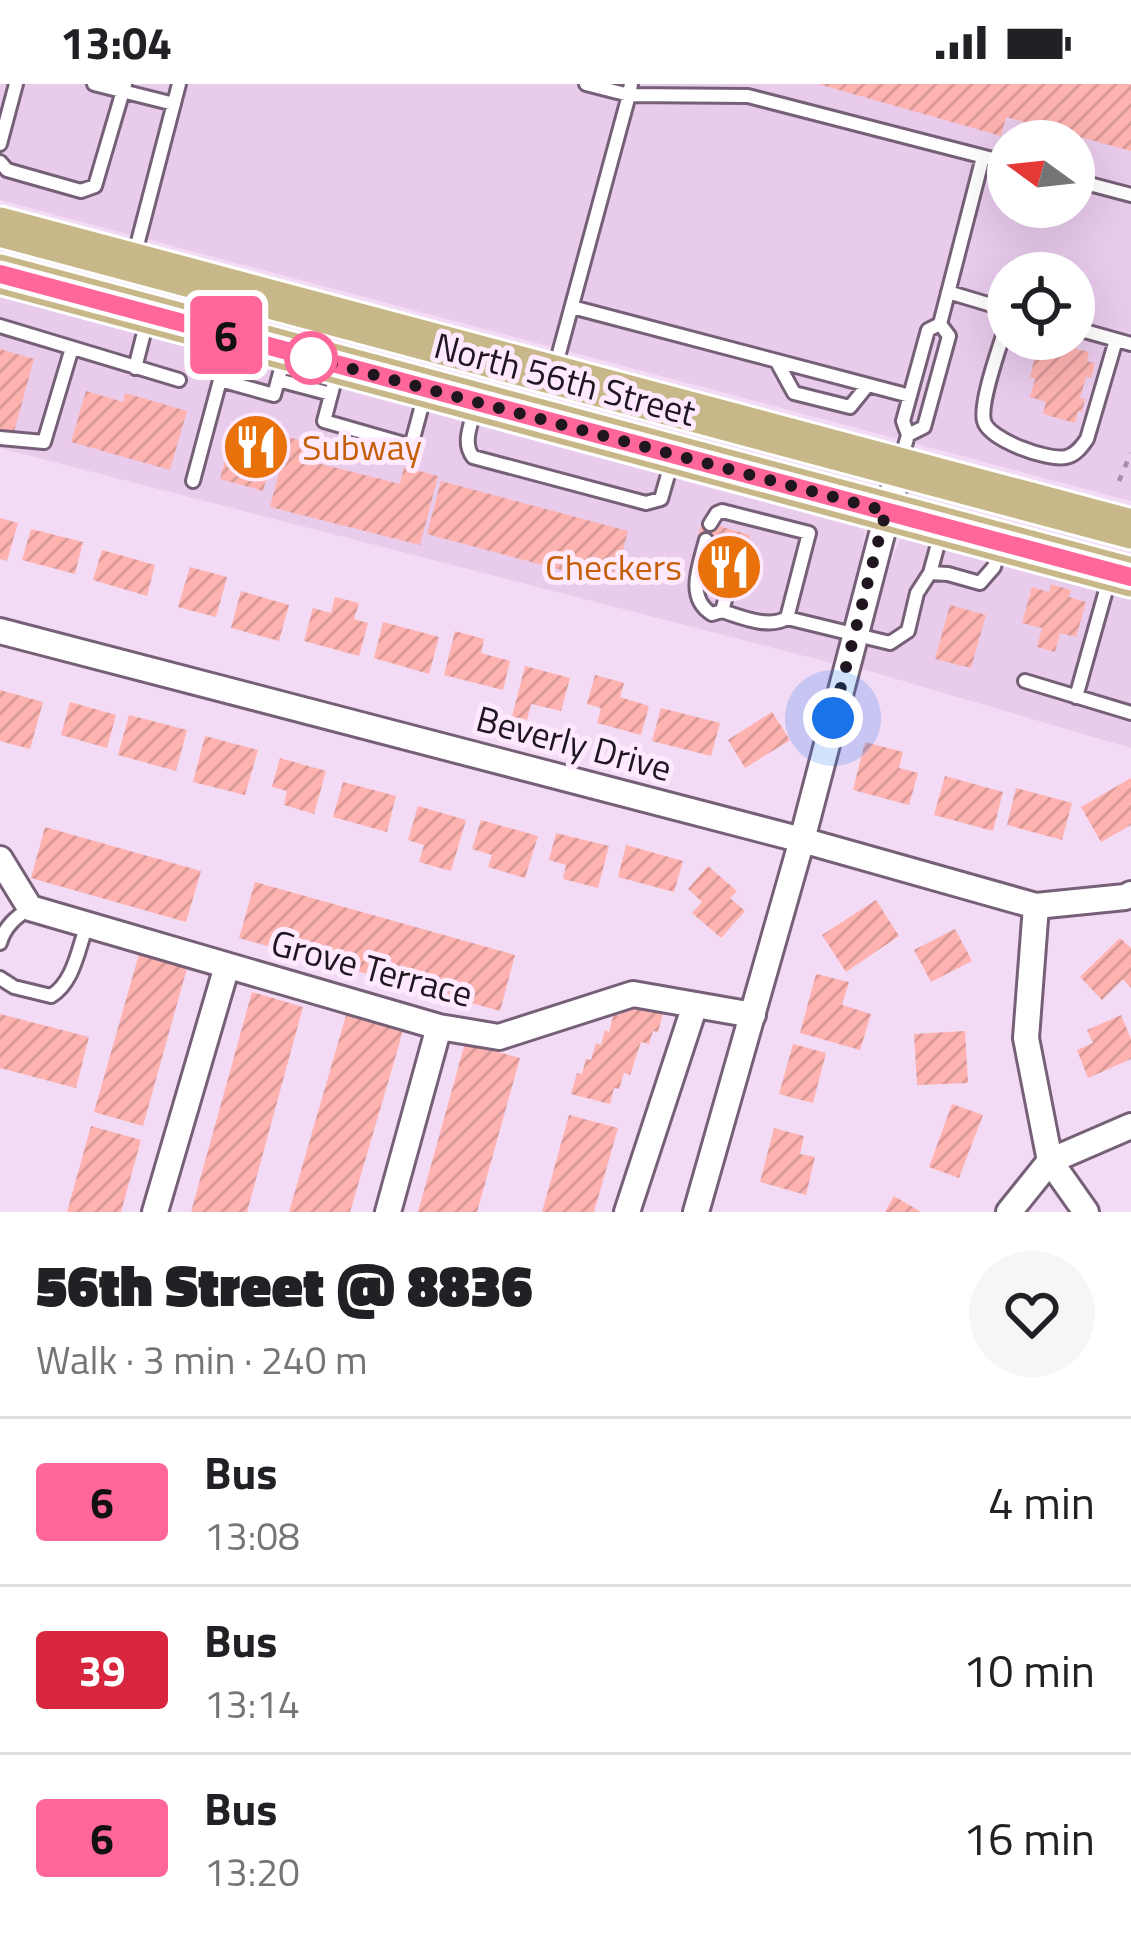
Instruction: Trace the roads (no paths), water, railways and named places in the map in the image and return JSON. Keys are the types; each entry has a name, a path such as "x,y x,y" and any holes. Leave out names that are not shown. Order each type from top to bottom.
{"main road":[{"name":"North 56th Street","path":"0,227 554,376 904,452 1131,529"},
{"path":"0,258 71,268 152,289 207,283"},
{"name":"North 56th Street","path":"0,274 231,336 282,366 335,379 427,388 1121,574"},
{"path":"335,379 347,351 367,351 513,383 554,376"}],"street":[{"path":"696,1212 802,840 904,452"},
{"name":"Beverly Drive","path":"0,631 802,840 1036,906 1131,894"},
{"path":"0,859 30,908"},
{"path":"1036,906 1026,1038 1050,1161 1086,1212"},
{"name":"Grove Terrace","path":"30,908 439,1027 499,1037 633,994 753,1015"},
{"path":"155,1212 227,966"},
{"path":"627,1212 695,1005"},
{"path":"388,1212 439,1027"},
{"path":"1009,1212 1050,1161 1131,1126"}],"lane":[{"path":"0,144 16,84"},
{"path":"94,84 174,104"},
{"path":"133,263 179,84"},
{"path":"586,84 748,96 987,158"},
{"path":"0,162 7,170 81,190 95,186 124,88"},
{"path":"554,376 630,90"},
{"path":"904,452 903,421 928,330 940,324 983,157"},
{"path":"1095,186 1131,195"},
{"path":"948,292 987,304"},
{"path":"572,307 910,396"},
{"path":"135,368 149,314"},
{"path":"904,452 924,427 949,336 940,324"},
{"path":"0,326 179,380"},
{"path":"1095,334 1131,344"},
{"path":"193,481 231,336"},
{"path":"997,360 983,409 985,427 998,440 1067,458 1087,439 1116,340"},
{"path":"0,438 44,442 72,348"},
{"path":"777,362 794,393 850,407 867,386"},
{"path":"220,380 274,395 282,366"},
{"path":"335,379 324,422 411,446 427,388"},
{"path":"477,401 467,440 473,458 653,503 661,499 674,454"},
{"path":"743,533 746,473"},
{"path":"706,540 696,590 703,609 754,621 779,623 787,618 809,533 722,511 710,524"},
{"path":"787,618 890,643 908,631 943,526"},
{"path":"930,573 980,583 994,567 1001,542"},
{"path":"722,611 739,548"},
{"path":"1076,697 1121,574"},
{"path":"1025,681 1131,713"},
{"path":"0,943 15,917 30,908"},
{"path":"0,979 51,996 69,978 87,925"}],"place":[{"name":"Subway","path":"256,447"},
{"name":"Checkers","path":"729,567"}]}
